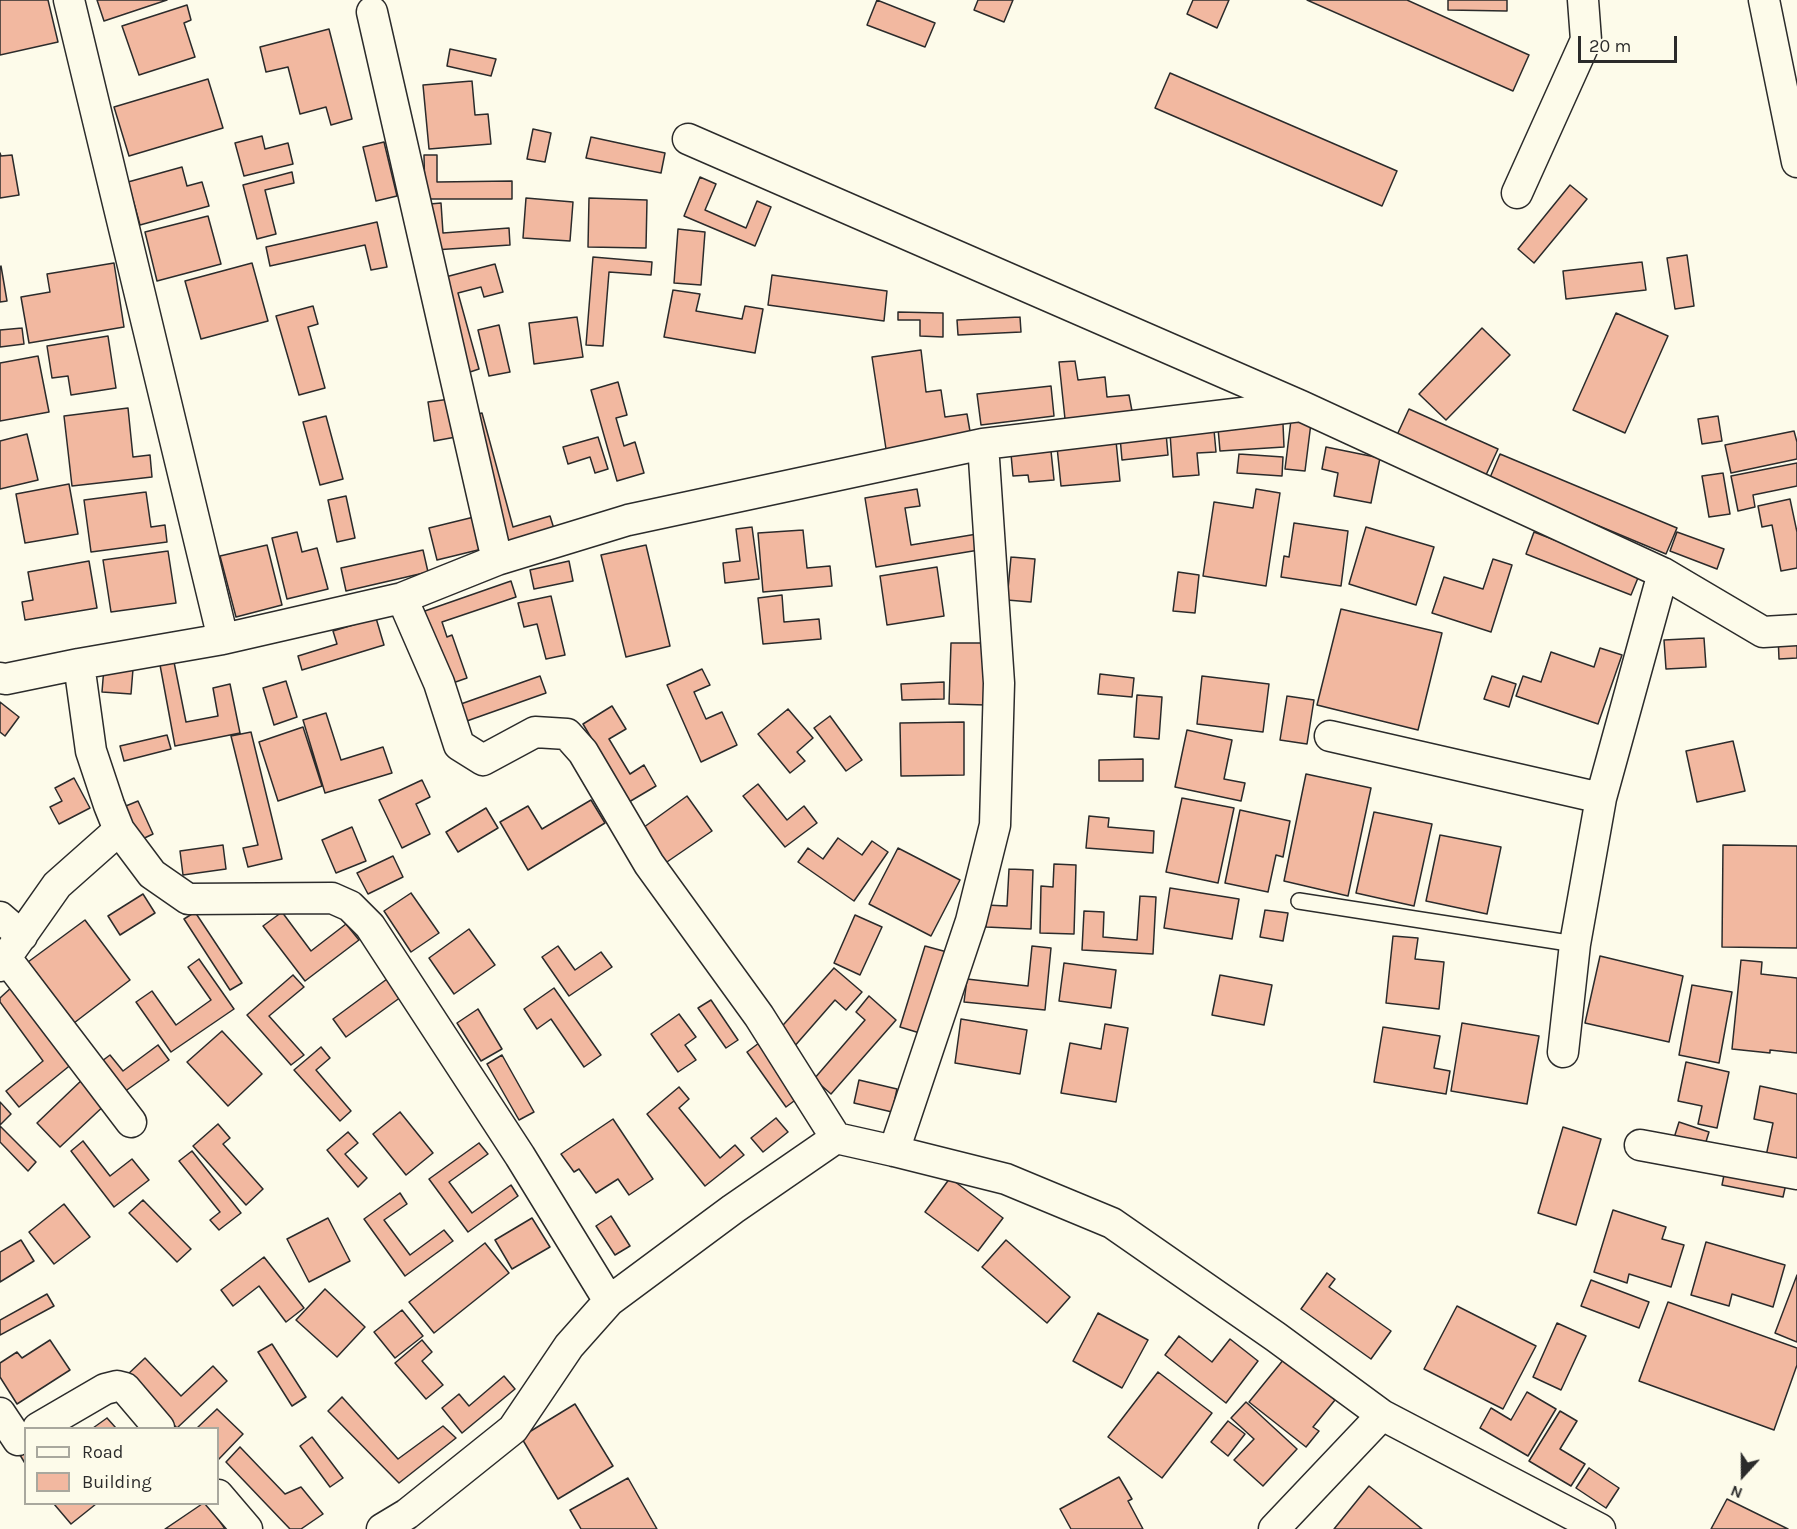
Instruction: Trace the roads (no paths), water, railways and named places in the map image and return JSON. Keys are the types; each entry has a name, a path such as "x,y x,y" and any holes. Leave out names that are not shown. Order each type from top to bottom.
{"street":[{"path":"69,0 223,639"},
{"path":"1517,193 1586,40 1583,0"},
{"path":"1764,0 1797,162"},
{"path":"372,12 497,560"},
{"path":"688,139 1301,406 1663,573 1763,632 1797,630"},
{"path":"2,673 79,664 223,639 402,598 497,560 628,520 982,444 1301,406"},
{"path":"894,1150 972,921 995,825 999,683 982,444"},
{"path":"1563,1052 1575,944 1601,798 1663,573"},
{"path":"402,598 439,683 459,745 483,760 535,732 567,734 583,752 649,864 759,1016 836,1138 894,1150 1006,1179 1112,1223 1382,1414 1598,1528"},
{"path":"79,664 90,751 118,830 152,874 188,899 332,898 350,906 370,926 520,1156 609,1301"},
{"path":"1330,736 1601,798"},
{"path":"9,954 57,885 118,830"},
{"path":"0,917 9,954 131,1122"},
{"path":"382,1529 407,1514 513,1429 569,1346 609,1301 733,1209 836,1138"},
{"path":"1640,1145 1797,1174"},
{"path":"41,1427 105,1389 117,1386 125,1388 158,1427"},
{"path":"0,1413 21,1439"},
{"path":"1274,1529 1382,1414"},
{"path":"219,1496 247,1529"}],"lane":[{"path":"1299,901 1575,944"}]}
